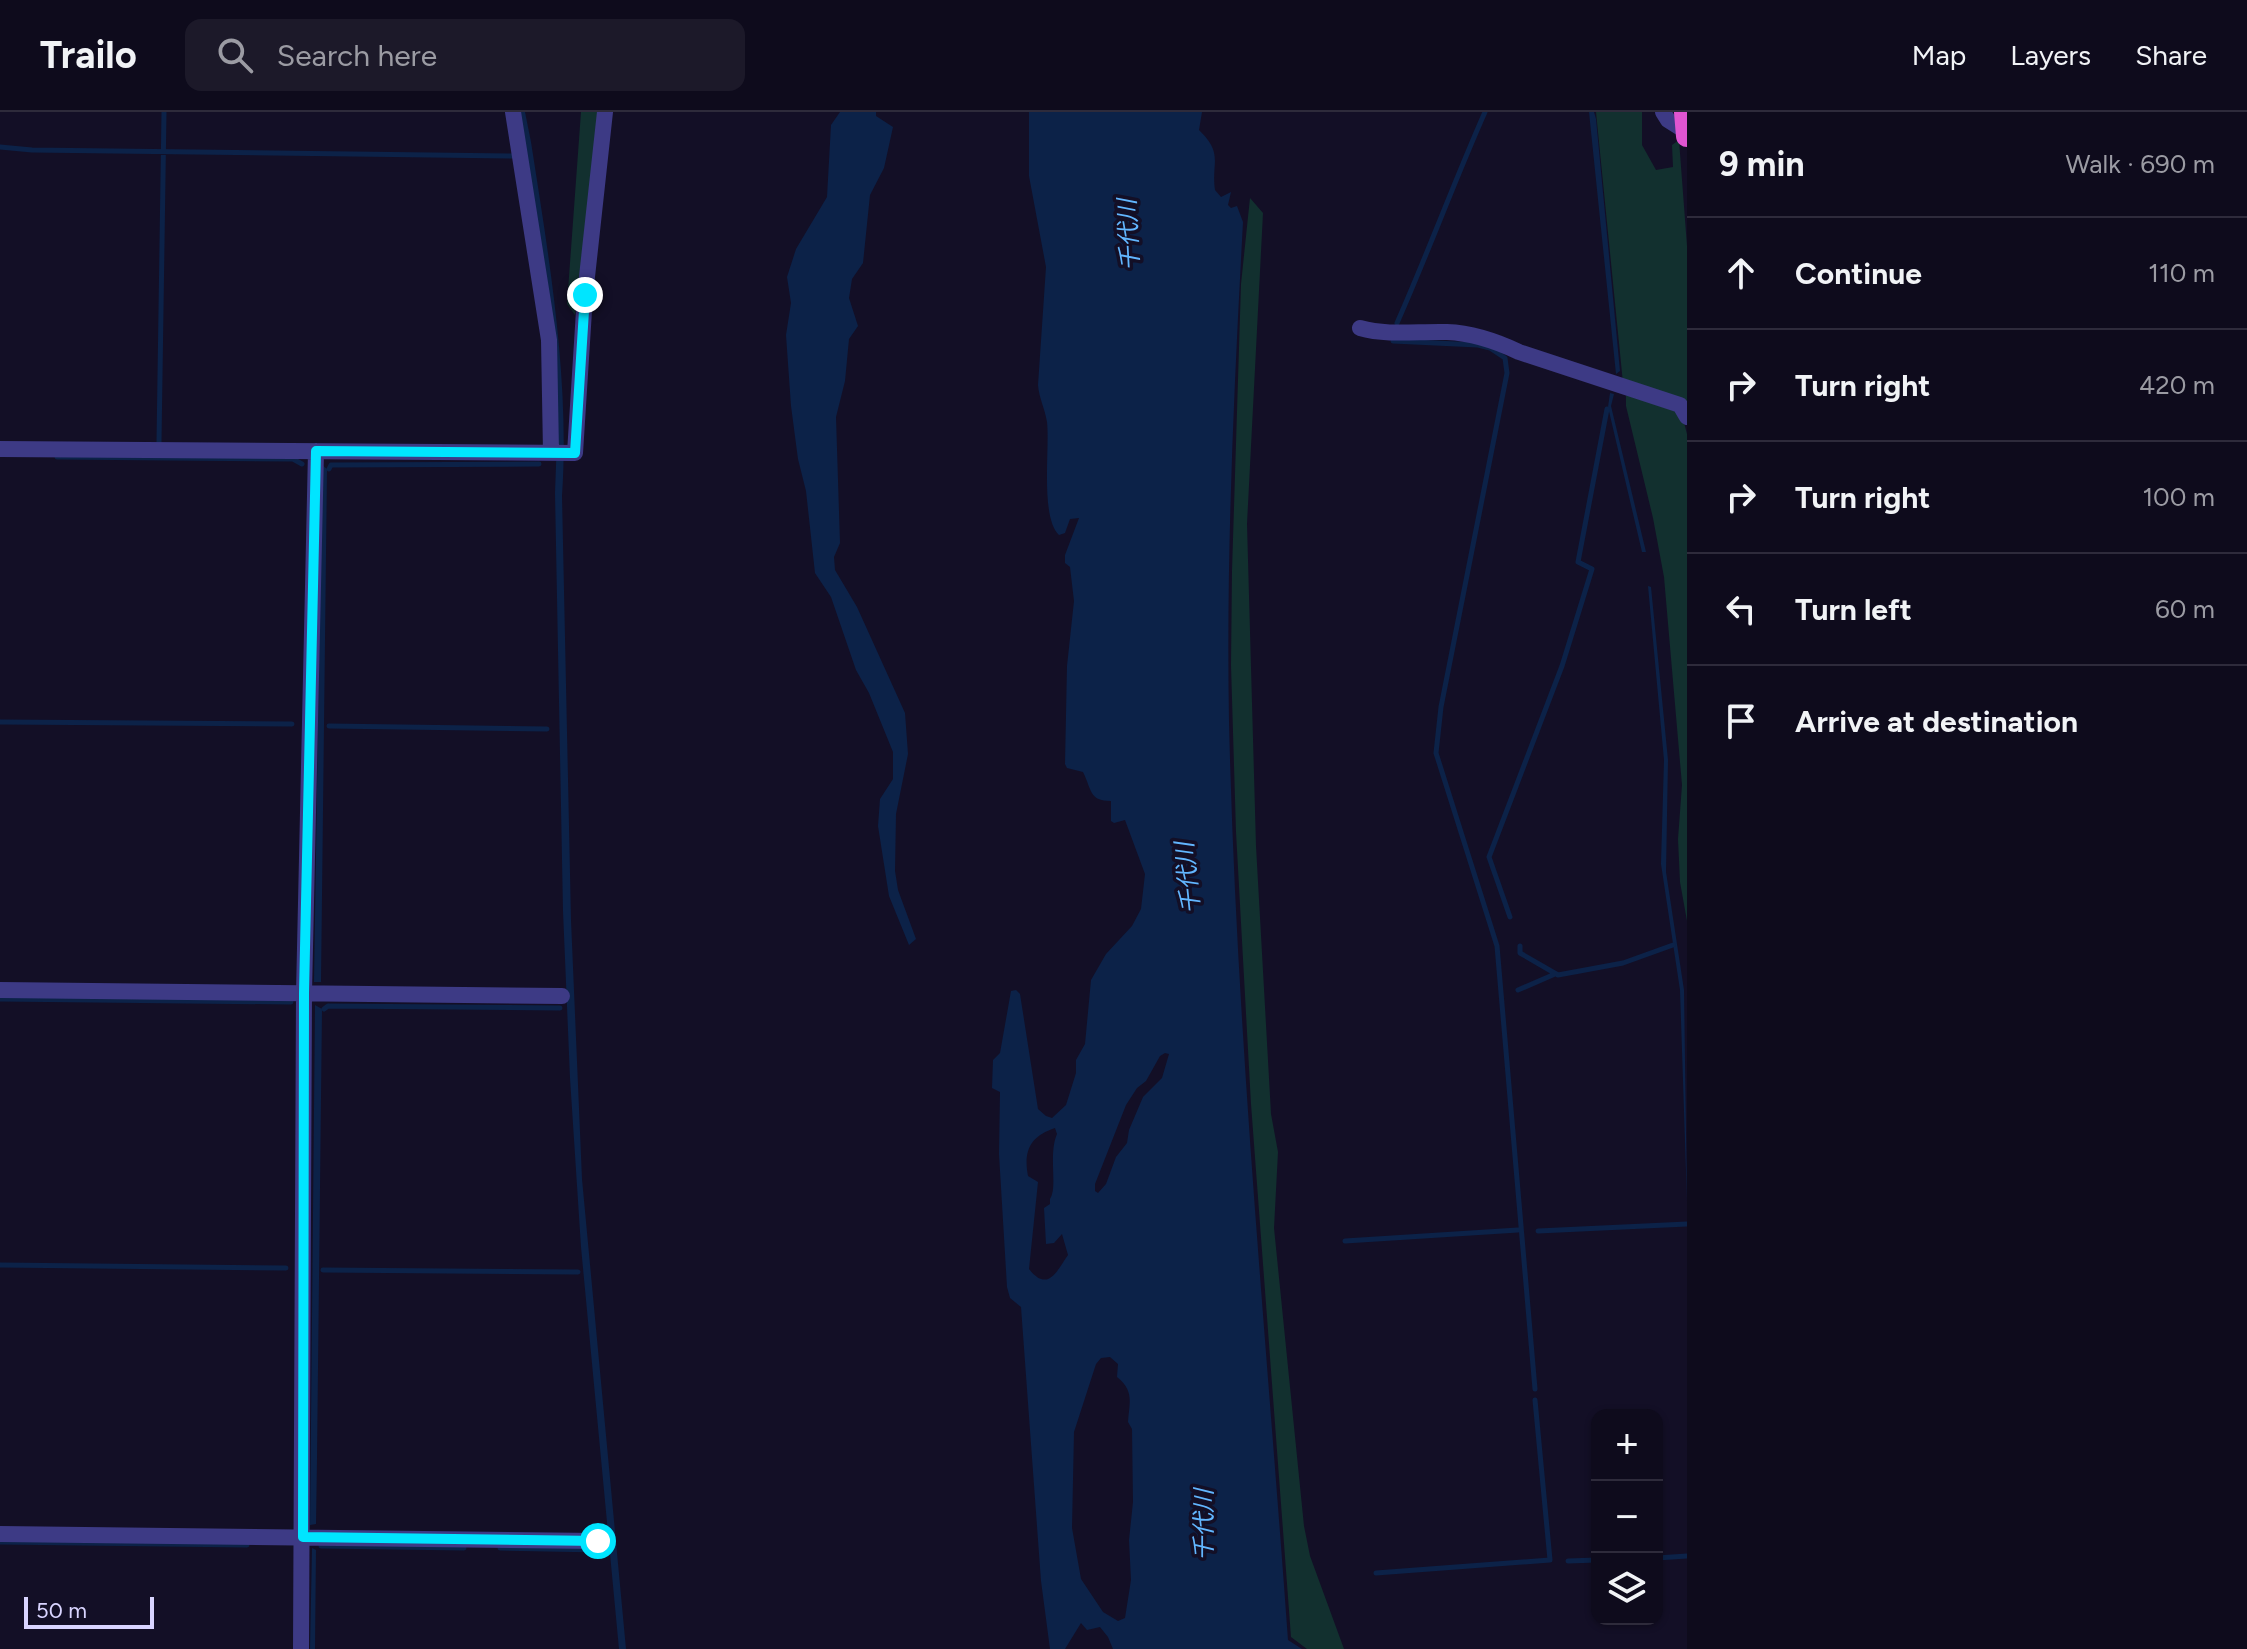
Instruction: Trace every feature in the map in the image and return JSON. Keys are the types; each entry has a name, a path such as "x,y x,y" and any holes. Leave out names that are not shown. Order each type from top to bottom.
{"highway":[{"path":"1685,112 1687,134"}],"street":[{"path":"513,112 549,340 551,452"},
{"path":"0,449 575,453 585,295 605,112"},
{"path":"1663,112 1668,120 1687,134"},
{"path":"1360,328 1373,331 1450,332 1496,341 1519,352 1680,405 1687,417"},
{"path":"301,1649 304,993 316,451"},
{"path":"0,990 562,996"},
{"path":"0,1534 598,1541"}],"green space":[{"path":"581,112 600,112 575,315 567,304"},
{"path":"1596,112 1642,112 1642,145 1656,170 1673,167 1672,145 1679,140 1687,246 1687,408 1623,383"},
{"path":"1250,198 1263,213 1247,524 1256,846 1271,1114 1278,1152 1274,1228 1304,1526 1310,1556 1344,1649 1307,1649 1291,1637 1251,1104 1236,832 1231,665 1241,284"},
{"path":"1630,393 1661,403 1682,415 1687,434 1687,921 1680,882 1678,839 1682,785 1664,577 1626,406 1626,396"}],"water":[{"path":"518,112 525,112 531,142 551,274 560,363 571,920 582,1179 626,1649 619,1649 581,1247 563,911 555,493 557,438"},
{"path":"840,112 876,112 876,116 893,127 884,168 870,195 863,263 852,279 849,298 858,326 849,339 845,381 836,417 840,543 834,557 835,570 857,607 905,713 908,754 896,814 895,871 898,890 916,939 909,945 889,896 878,826 880,799 893,779 893,752 856,670 831,597 815,573 806,491 791,406 786,335 791,303 787,277 796,249 827,197 831,125"},
{"name":"千代川","path":"1029,112 1202,112 1199,130 1214,152 1215,190 1221,197 1231,192 1228,205 1231,208 1237,206 1243,222 1230,533 1229,721 1233,836 1245,1066 1288,1640 1302,1649 1113,1649 1100,1627 1087,1630 1081,1623 1065,1649 1050,1649 1041,1581 1021,1307 1010,1298 1007,1287 999,1154 1000,1092 992,1088 993,1060 1000,1053 1011,991 1016,990 1020,994 1038,1109 1052,1118 1066,1105 1076,1073 1076,1060 1085,1044 1091,980 1106,954 1132,926 1141,909 1145,874 1125,820 1111,821 1111,801 1095,797 1083,772 1067,768 1065,764 1067,666 1074,601 1070,567 1065,563 1065,555 1079,518 1070,519 1065,533 1059,535 1050,513 1047,422 1038,385 1046,267 1029,176","holes":["1165,1053 1169,1054 1162,1078 1143,1097 1127,1143 1116,1157 1106,1184 1098,1193 1095,1184 1126,1105","1055,1128 1057,1134 1053,1151 1052,1194 1050,1204 1044,1208 1046,1244 1054,1243 1062,1234 1068,1255 1052,1277 1042,1279 1029,1269 1038,1182 1028,1176 1027,1159 1031,1145","1110,1357 1118,1364 1117,1377 1129,1393 1128,1422 1132,1429 1131,1580 1125,1618 1118,1621 1103,1612 1081,1579 1072,1528 1074,1432 1096,1364 1101,1358"]},
{"path":"1589,112 1594,112 1596,119 1620,371 1616,374"},
{"path":"1610,393 1614,394 1611,406 1646,552 1642,552 1608,407"},
{"path":"322,465 327,469 321,982 314,982"},
{"path":"1648,586 1651,587 1668,760 1666,872 1684,990 1687,1202 1680,990 1661,864 1664,760"},
{"path":"315,1005 322,1009 316,1524 310,1525"},
{"path":"312,1548 316,1550 315,1649 310,1649"}],"waterway":[{"path":"159,442 164,112"},
{"path":"1397,323 1485,112"},
{"path":"0,147 32,150 514,156"},
{"path":"1393,341 1478,345 1490,348 1505,358 1507,373 1441,707 1436,753 1497,946 1535,1389"},
{"path":"1510,917 1489,857 1562,666 1592,569 1578,562 1607,409"},
{"path":"57,457 293,459 302,464"},
{"path":"329,469 331,465 539,464"},
{"path":"0,722 292,724"},
{"path":"329,726 547,729"},
{"path":"1520,946 1520,953 1558,975 1623,963 1673,945"},
{"path":"1518,990 1555,974"},
{"path":"0,999 291,1002"},
{"path":"324,1009 328,1006 560,1008"},
{"path":"1538,1231 1687,1224"},
{"path":"1345,1241 1518,1230"},
{"path":"0,1265 286,1268"},
{"path":"323,1270 578,1272"},
{"path":"1376,1573 1550,1560 1535,1400"},
{"path":"0,1542 247,1545"},
{"path":"321,1546 464,1548"},
{"path":"500,1548 600,1550"},
{"path":"1663,1558 1687,1556"},
{"path":"1568,1561 1591,1560"}],"route":[{"path":"585,295 575,453 316,451 304,993 303,1537 598,1541"}]}
